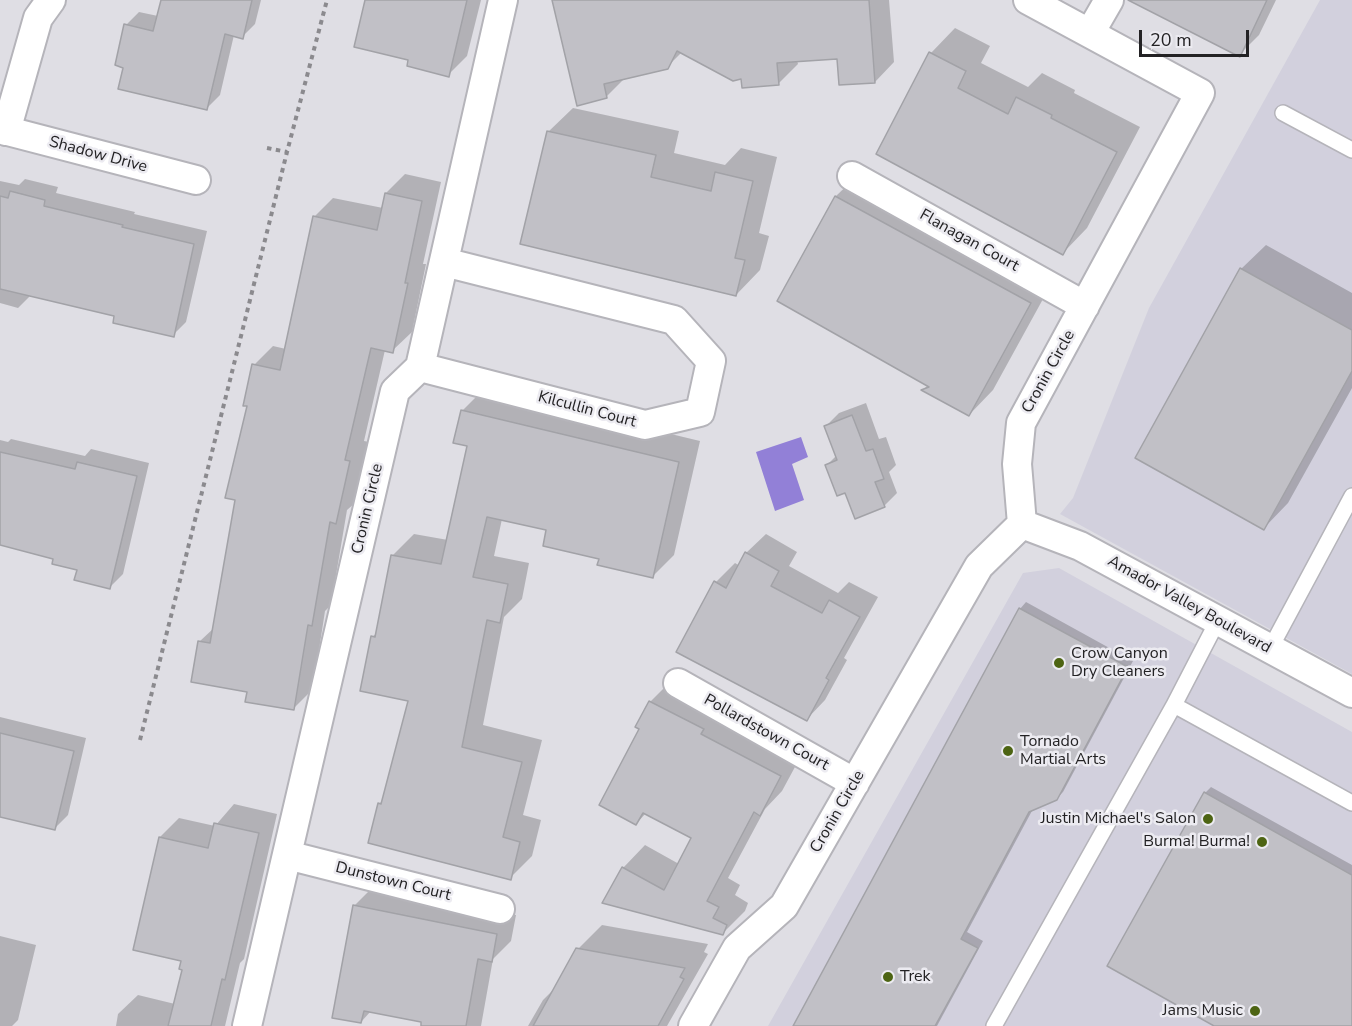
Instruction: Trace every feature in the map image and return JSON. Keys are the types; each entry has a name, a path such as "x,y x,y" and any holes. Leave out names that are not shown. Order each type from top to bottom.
{"street":[{"path":"3,130 38,18 51,0"},
{"path":"420,367 503,0"},
{"name":"Cronin Circle","path":"693,1026 737,948 784,906 979,566 1022,524 1017,464 1021,423 1200,93 1028,0"},
{"path":"1090,33 1109,0"},
{"name":"Shadow Drive","path":"3,130 196,180"},
{"name":"Flanagan Court","path":"852,176 1085,306"},
{"name":"Kilcullin Court","path":"420,367 645,426 700,412 711,361 674,320 444,262"},
{"name":"Cronin Circle","path":"248,1026 395,392 420,367"},
{"name":"Amador Valley Boulevard","path":"1022,524 1080,546 1352,693"},
{"name":"Pollardstown Court","path":"678,683 855,783"},
{"name":"Dunstown Court","path":"287,855 500,909"}],"lane":[{"path":"1283,113 1352,150"},
{"path":"1270,649 1352,496"},
{"path":"994,1026 1174,705 1218,620"},
{"path":"1174,705 1352,803"}],"path":[{"path":"140,740 327,0"},
{"path":"267,147 287,152"}],"shaded area":[{"path":"1320,0 1352,0 1352,674 1060,514 1073,498 1149,308"},
{"path":"801,437 808,457 792,464 804,500 775,511 756,452"},
{"path":"1059,568 1352,732 1352,1026 768,1026 1023,573"}],"building":[{"path":"161,0 252,0 243,39 225,34 207,110 118,89 123,68 115,65 124,24 153,31"},
{"path":"365,0 467,0 449,77 407,66 408,60 354,47"},
{"path":"552,0 869,0 875,83 839,85 837,59 777,63 779,85 742,88 741,79 733,81 677,51 668,69 604,84 607,98 577,106"},
{"path":"1128,0 1267,0 1240,57"},
{"path":"929,52 966,71 958,88 1008,114 1016,97 1117,152 1063,255 876,154"},
{"path":"547,131 656,155 651,177 711,191 715,172 753,181 735,258 745,260 736,296 520,244"},
{"path":"10,191 45,200 44,206 194,244 174,337 113,323 114,316 0,289 0,196 8,198"},
{"path":"385,193 422,201 393,353 371,348 345,460 350,461 336,524 330,522 312,626 308,625 294,710 245,702 247,692 191,682 198,641 210,643 235,500 225,498 247,406 243,406 252,364 280,370 313,216 377,230"},
{"path":"835,196 1031,303 969,416 921,390 929,387 777,301"},
{"path":"1240,268 1352,330 1352,371 1264,530 1135,458"},
{"path":"461,410 679,462 653,578 597,565 599,559 543,546 546,530 487,517 473,577 508,584 500,623 487,620 462,747 522,762 503,837 520,842 511,880 368,843 378,803 381,804 408,701 360,691 371,636 375,637 391,555 441,564 467,446 453,443"},
{"path":"852,415 866,451 873,449 884,479 875,482 885,507 855,519 845,493 837,496 825,465 837,460 824,426"},
{"path":"0,452 75,469 77,462 137,476 110,589 74,580 77,570 52,564 53,559 0,545"},
{"path":"745,552 779,571 771,586 822,613 829,600 860,617 826,678 829,680 807,721 676,652 714,581 726,588"},
{"path":"1019,608 1128,667 1057,800 1029,812 961,939 978,948 935,1026 793,1026"},
{"path":"649,701 704,729 701,734 781,776 760,816 754,812 707,901 719,907 713,918 727,925 723,935 602,903 622,867 664,890 691,838 643,813 636,825 599,805 639,729 635,727"},
{"path":"0,733 74,751 55,830 0,817"},
{"path":"1204,792 1352,875 1352,1026 1214,1026 1107,966"},
{"path":"214,823 259,833 225,980 222,979 211,1026 168,1026 182,970 179,969 181,961 133,950 159,837 208,848"},
{"path":"353,905 497,934 492,962 478,959 466,1026 421,1026 421,1022 364,1011 361,1023 332,1018"},
{"path":"576,948 685,968 680,977 684,979 658,1026 533,1026"}],"place":[{"name":"Crow Canyon Dry Cleaners","path":"1059,663"},
{"name":"Tornado Martial Arts","path":"1008,751"},
{"name":"Justin Michael's Salon","path":"1208,819"},
{"name":"Burma! Burma!","path":"1262,842"},
{"name":"Trek","path":"888,977"},
{"name":"Jams Music","path":"1255,1011"}]}
